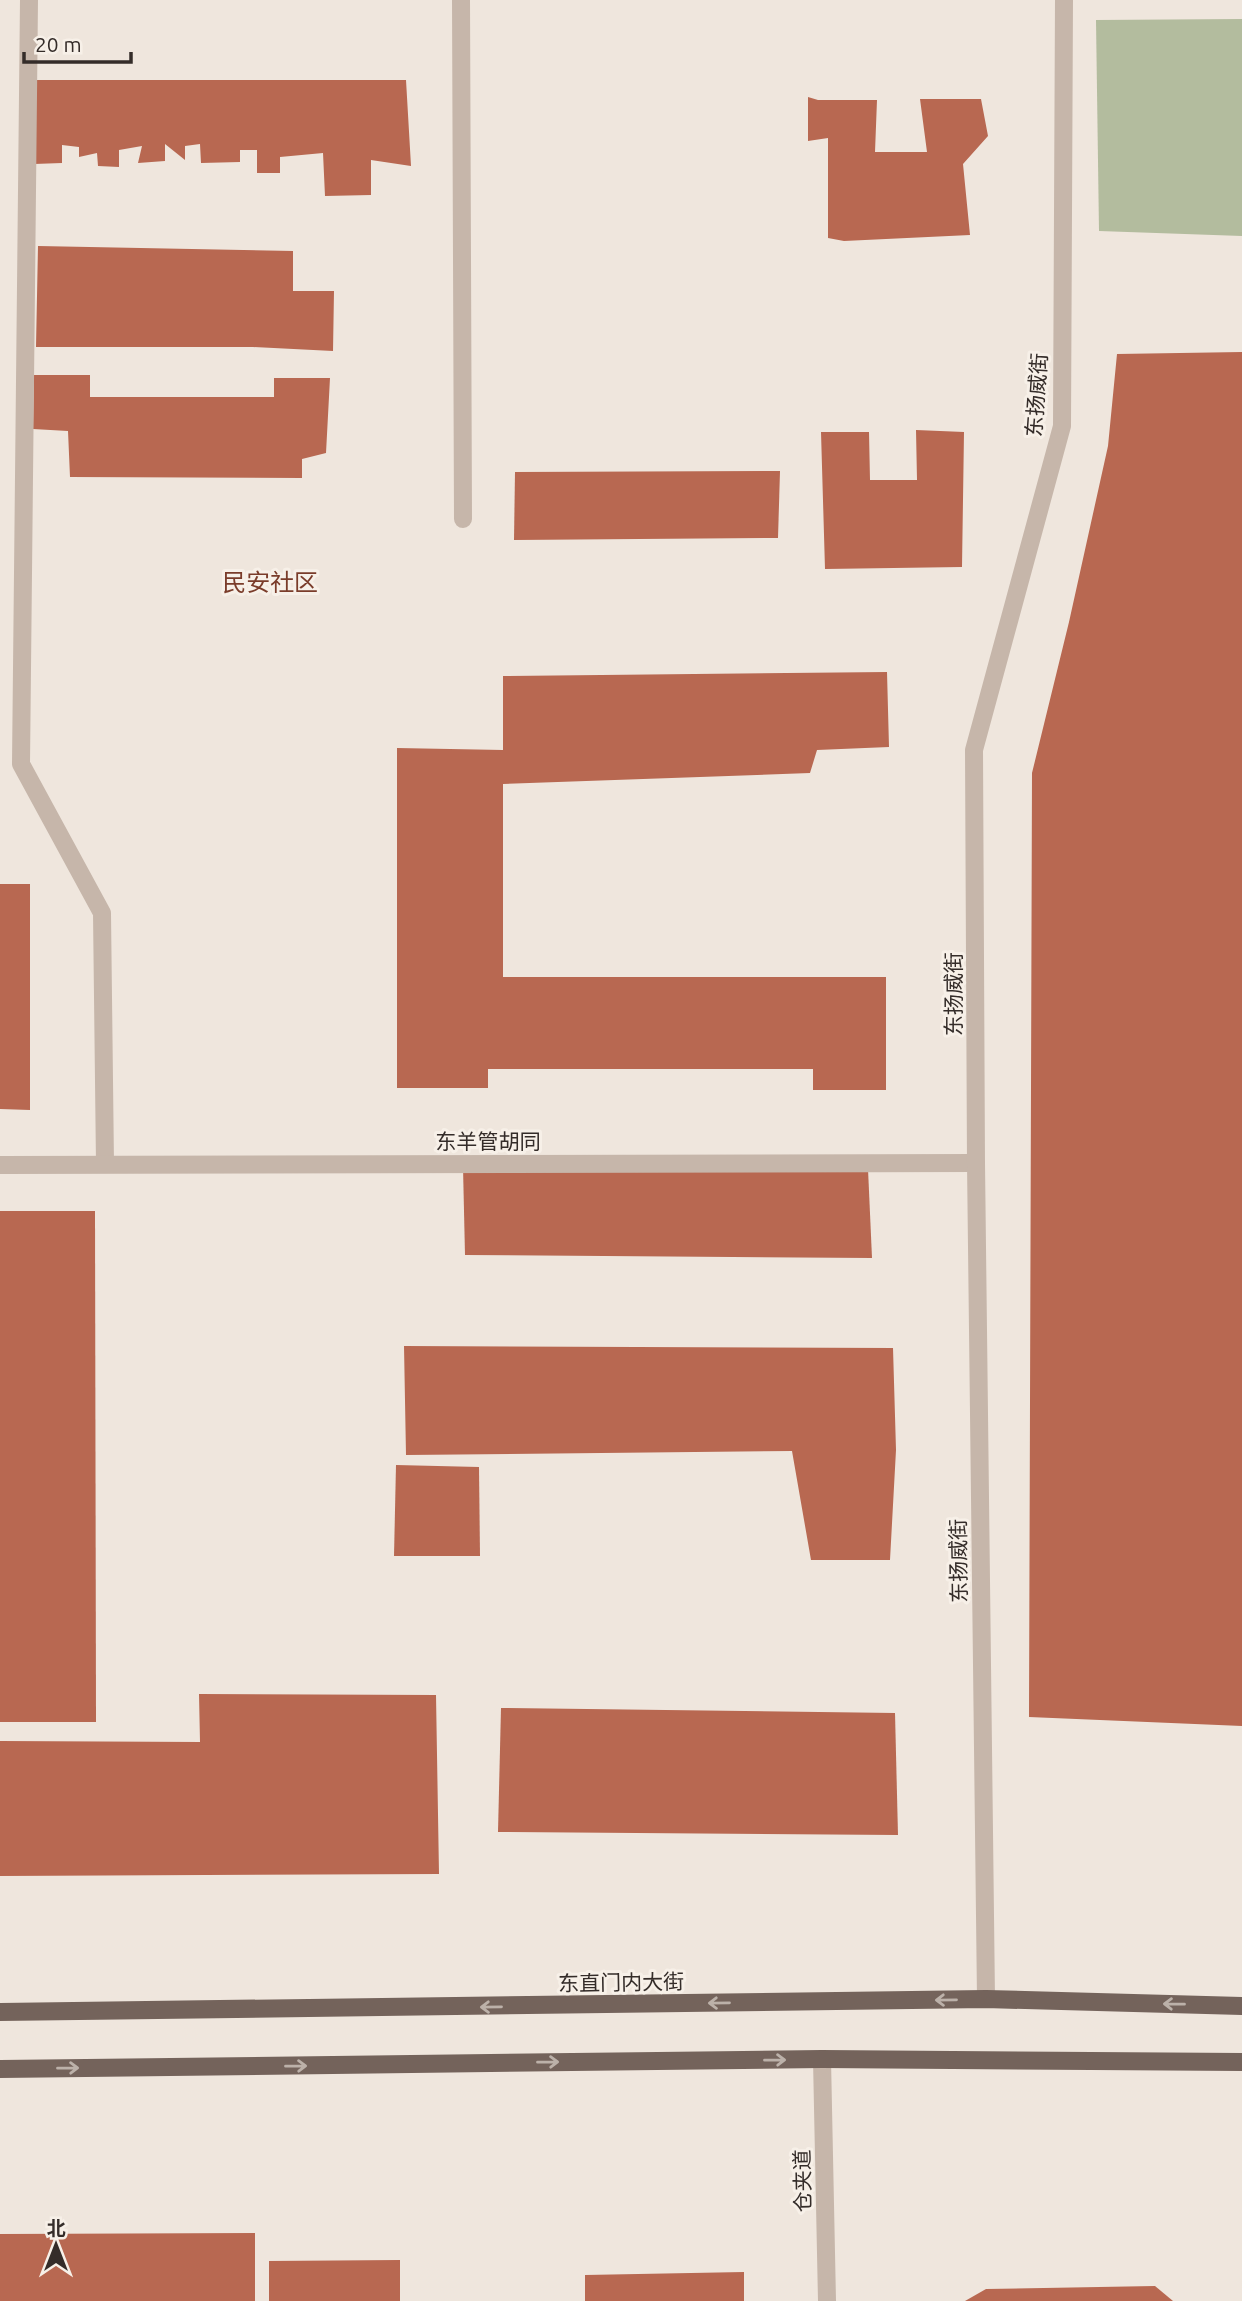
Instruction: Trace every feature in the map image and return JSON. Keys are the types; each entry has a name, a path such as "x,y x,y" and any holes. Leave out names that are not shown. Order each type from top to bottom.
{"main road":[{"name":"东直门内大街","path":"0,2012 986,1999 1242,2006"},
{"path":"0,2069 822,2059 1242,2062"}],"street":[{"path":"29,0 21,764 102,913 105,1164"},
{"path":"461,0 463,519"},
{"name":"东扬威街","path":"986,1999 974,750 1062,426 1064,0"},
{"name":"东羊管胡同","path":"0,1165 976,1163"},
{"name":"仓夹道","path":"822,2059 827,2301"}],"green space":[{"path":"1242,19 1242,236 1099,231 1096,20"}],"building":[{"path":"34,80 406,80 411,166 371,160 371,195 325,196 323,153 280,157 280,173 257,173 257,150 240,150 240,162 201,163 200,144 185,146 185,160 165,144 165,161 138,163 142,146 119,150 119,167 98,166 97,153 79,157 79,147 62,145 62,163 34,164"},
{"path":"808,97 818,100 877,100 875,152 927,152 920,99 981,99 988,136 963,164 970,235 844,241 828,238 828,138 808,141"},
{"path":"38,246 293,251 293,291 334,291 333,351 253,347 36,347"},
{"path":"1242,352 1242,1726 1029,1717 1032,773 1108,446 1117,354"},
{"path":"34,375 90,375 90,397 274,397 274,378 330,378 326,453 302,459 302,478 70,477 68,431 33,429"},
{"path":"916,430 964,432 962,567 825,569 821,432 869,432 870,480 917,480"},
{"path":"780,471 778,538 514,540 515,472"},
{"path":"887,672 889,747 817,750 810,773 503,784 503,977 886,977 886,1090 813,1090 813,1069 488,1069 488,1088 397,1088 397,748 503,750 503,676"},
{"path":"0,884 30,884 30,1110 0,1109"},
{"path":"463,1167 868,1169 872,1258 465,1255"},
{"path":"0,1211 95,1211 96,1722 0,1722"},
{"path":"404,1346 893,1348 896,1450 890,1560 811,1560 792,1451 406,1455"},
{"path":"396,1465 479,1467 480,1556 394,1556"},
{"path":"199,1694 436,1695 439,1874 0,1876 0,1741 200,1742"},
{"path":"501,1708 895,1713 898,1835 498,1832"},
{"path":"255,2233 255,2301 0,2301 0,2234"},
{"path":"400,2260 400,2301 269,2301 269,2261"},
{"path":"744,2272 744,2301 585,2301 585,2275"},
{"path":"1155,2286 1173,2301 965,2301 986,2289"}],"district":[{"name":"民安社区","path":"270,582"}]}
